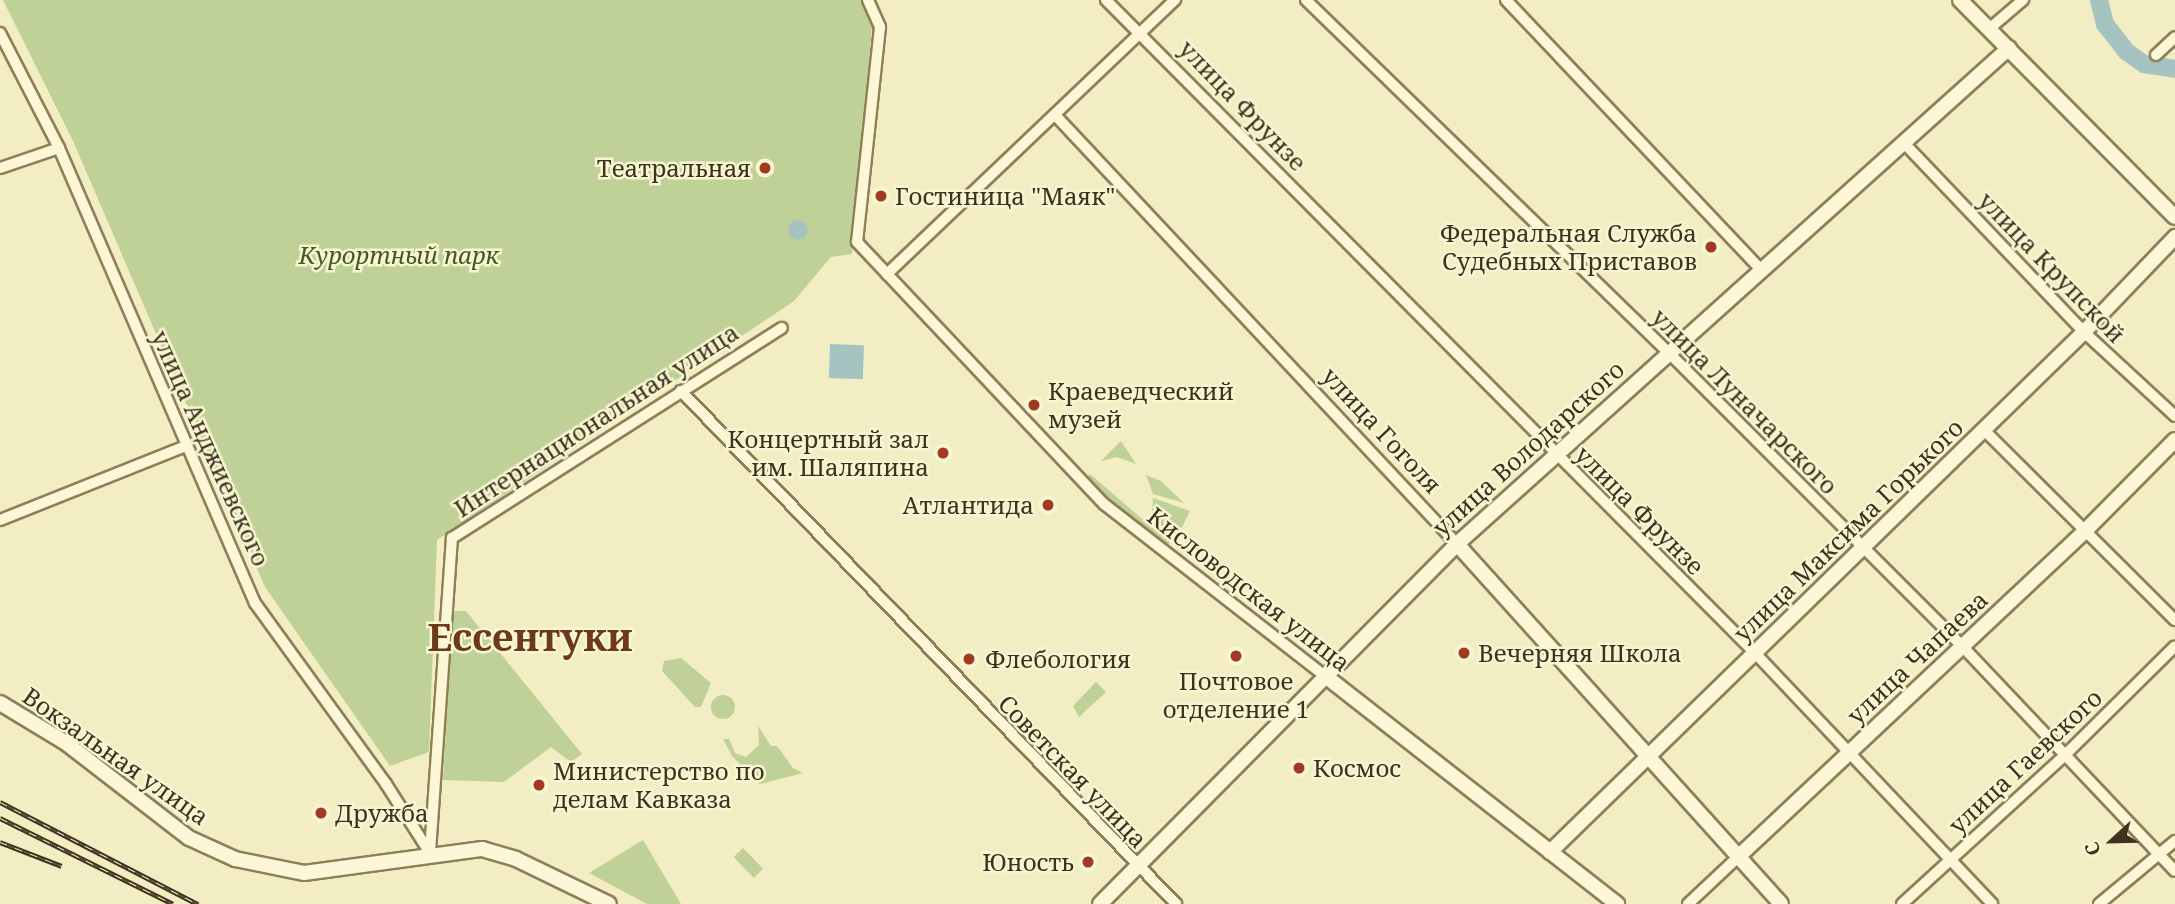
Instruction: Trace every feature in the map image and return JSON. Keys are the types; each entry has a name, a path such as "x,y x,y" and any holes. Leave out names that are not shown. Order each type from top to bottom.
{"street":[{"name":"Кисловодская улица","path":"868,0 880,27 857,242 1104,504 1617,904"},
{"name":"улица Фрунзе","path":"1106,0 1141,32 1555,455 1755,653 1948,862 1992,904"},
{"path":"887,274 1175,0"},
{"name":"улица Луначарского","path":"1306,0 1668,352 1963,647 2161,853 2175,871"},
{"path":"1506,0 1760,269"},
{"path":"1960,0 2175,217"},
{"path":"1989,29 2023,0"},
{"name":"улица Анджиевского","path":"0,33 59,148 255,603 386,784 430,853"},
{"path":"2156,55 2175,37"},
{"name":"улица Володарского","path":"1100,904 1135,865 1457,544 2009,48"},
{"name":"улица Гоголя","path":"1056,116 1457,544 1782,904"},
{"name":"улица Крупской","path":"1903,142 2084,332 2175,416"},
{"path":"0,167 59,148"},
{"name":"улица Максима Горького","path":"1550,852 1755,653 1861,545 2084,332 2175,237"},
{"name":"Интернациональная улица","path":"430,853 452,538 782,328"},
{"name":"Советская улица","path":"681,391 1135,865 1176,904"},
{"path":"1983,429 2175,620"},
{"name":"улица Чапаева","path":"1688,904 2085,531 2175,440"},
{"path":"0,520 186,446"},
{"name":"улица Гаевского","path":"1902,904 2066,754 2175,646"},
{"name":"Вокзальная улица","path":"0,703 66,743 189,838 235,859 304,873 430,853 482,849 499,853 609,904"},
{"path":"2099,904 2175,841"}],"green space":[{"name":"Курортный парк","path":"3,0 861,0 872,27 852,254 831,257 794,301 437,540 429,752 390,766 265,587 73,141"},
{"path":"1121,441 1136,464 1117,457 1101,461"},
{"path":"1090,474 1170,543 1166,547 1085,479"},
{"path":"1146,475 1161,481 1184,503 1153,494"},
{"path":"1153,498 1190,511 1176,539 1152,518"},
{"path":"453,611 466,611 582,754 571,762 551,747 504,782 443,780"},
{"path":"681,658 711,683 701,707 695,707 662,671 664,661"},
{"path":"1096,682 1106,692 1079,717 1073,706"},
{"path":"723,695 734,702 735,707 728,718 723,719 712,712 711,707 718,696"},
{"path":"758,726 771,746 777,746 793,768 803,773 760,784 732,756 723,739 729,739 735,753 746,757 759,745"},
{"path":"643,840 681,904 647,904 589,873"},
{"path":"743,848 763,869 754,878 734,857"}],"water":[{"path":"798,220 805,223 808,230 805,237 798,240 791,237 788,230 791,223"},
{"path":"830,344 864,345 863,379 829,378"}],"waterway":[{"path":"2099,0 2105,24 2127,52 2144,64 2175,69"}],"railway":[{"path":"0,802 198,904"},
{"path":"0,818 173,904"},
{"path":"0,842 62,866"}],"place":[{"name":"Театральная","path":"765,168"},
{"name":"Гостиница \"Маяк\"","path":"881,196"},
{"name":"Федеральная Служба Судебных Приставов","path":"1711,247"},
{"name":"Краеведческий музей","path":"1034,405"},
{"name":"Концертный зал им. Шаляпина","path":"943,453"},
{"name":"Атлантида","path":"1048,505"},
{"name":"Вечерняя Школа","path":"1464,653"},
{"name":"Почтовое отделение 1","path":"1236,656"},
{"name":"Флебология","path":"969,659"},
{"name":"Космос","path":"1299,768"},
{"name":"Министерство по делам Кавказа","path":"539,785"},
{"name":"Дружба","path":"321,813"},
{"name":"Юность","path":"1088,862"}],"district":[{"name":"Ессентуки","path":"530,637"}]}
